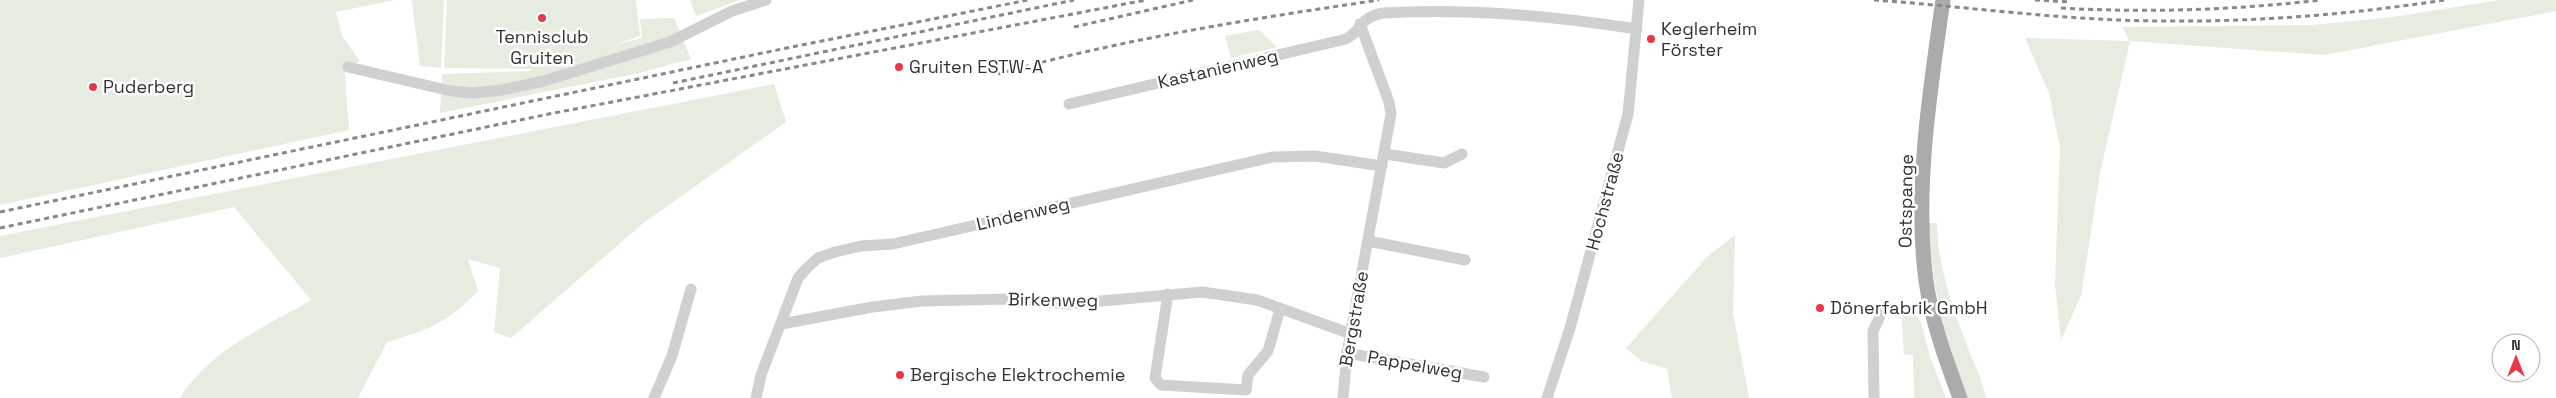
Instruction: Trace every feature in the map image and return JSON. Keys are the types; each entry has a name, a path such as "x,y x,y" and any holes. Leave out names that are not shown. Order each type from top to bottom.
{"main road":[{"name":"Ostspange","path":"1943,0 1924,170 1922,227 1932,312 1960,398"}],"street":[{"path":"348,66 451,91 473,92 517,88 670,42 732,11 766,0"},
{"name":"Hochstraße","path":"1547,398 1570,328 1628,114 1639,0"},
{"name":"Kastanienweg","path":"1069,104 1346,39 1353,35 1368,16 1382,13 1474,11 1561,18 1638,21"},
{"name":"Bergstraße","path":"1343,398 1347,353 1390,127 1389,102 1360,24"},
{"path":"1385,154 1444,163 1462,154"},
{"name":"Lindenweg","path":"756,398 761,375 798,278 818,258 834,252 861,246 893,244 1272,157 1315,156 1382,166"},
{"path":"1368,240 1465,260"},
{"path":"654,398 672,356 691,289"},
{"name":"Birkenweg","path":"781,324 874,307 922,301 1010,299 1068,304 1202,292 1234,296 1280,309 1351,334"},
{"path":"1168,294 1155,378 1161,385 1246,390 1248,375 1268,351 1280,309"},
{"path":"1874,398 1873,331 1884,308"},
{"name":"Pappelweg","path":"1347,353 1484,377"}],"shaded area":[{"path":"0,0 395,0 336,12 342,36 359,60 358,63 344,63 349,130 0,205"},
{"path":"412,0 444,0 441,68 420,66"},
{"path":"447,0 636,0 640,36 614,45 642,38 640,19 674,18 691,59 639,73 440,113 442,74 530,71 532,69 444,68"},
{"path":"690,0 740,0 696,16"},
{"path":"2500,0 2556,0 2556,11 2324,55 2130,41 2100,173 2081,296 2061,340 2055,285 2060,148 2049,93 2025,38 2129,41 2123,27 2312,25 2393,17"},
{"path":"1259,30 1277,47 1231,58 1225,36"},
{"path":"774,84 786,122 642,224 511,338 494,332 500,268 468,259 478,291 456,311 437,324 387,342 358,398 180,398 207,366 223,353 257,330 311,300 234,207 0,258 0,236"},
{"path":"1928,223 1937,223 1942,269 1946,284 1986,398 1967,398 1959,376 1936,291"},
{"path":"1735,235 1733,313 1749,398 1672,398 1667,369 1641,361 1626,348 1707,257"},
{"path":"1901,306 1909,306 1921,322 1930,357 1946,398 1914,398 1913,355 1904,354"}],"railway":[{"path":"0,212 782,49 1028,0"},
{"path":"673,83 1074,0"},
{"path":"0,228 549,114 1146,0"},
{"path":"1074,27 1193,0"},
{"path":"998,74 1139,40 1379,0"},
{"path":"1874,0 2093,19 2166,21 2306,16 2445,0"},
{"path":"2035,0 2071,2"},
{"path":"2061,8 2191,10 2321,0"}],"place":[{"name":"Tennisclub Gruiten","path":"542,18"},
{"name":"Keglerheim Förster","path":"1651,39"},
{"name":"Gruiten ESTW-A","path":"899,67"},
{"name":"Puderberg","path":"93,87"},
{"name":"Dönerfabrik GmbH","path":"1820,308"},
{"name":"Bergische Elektrochemie","path":"900,375"}]}
